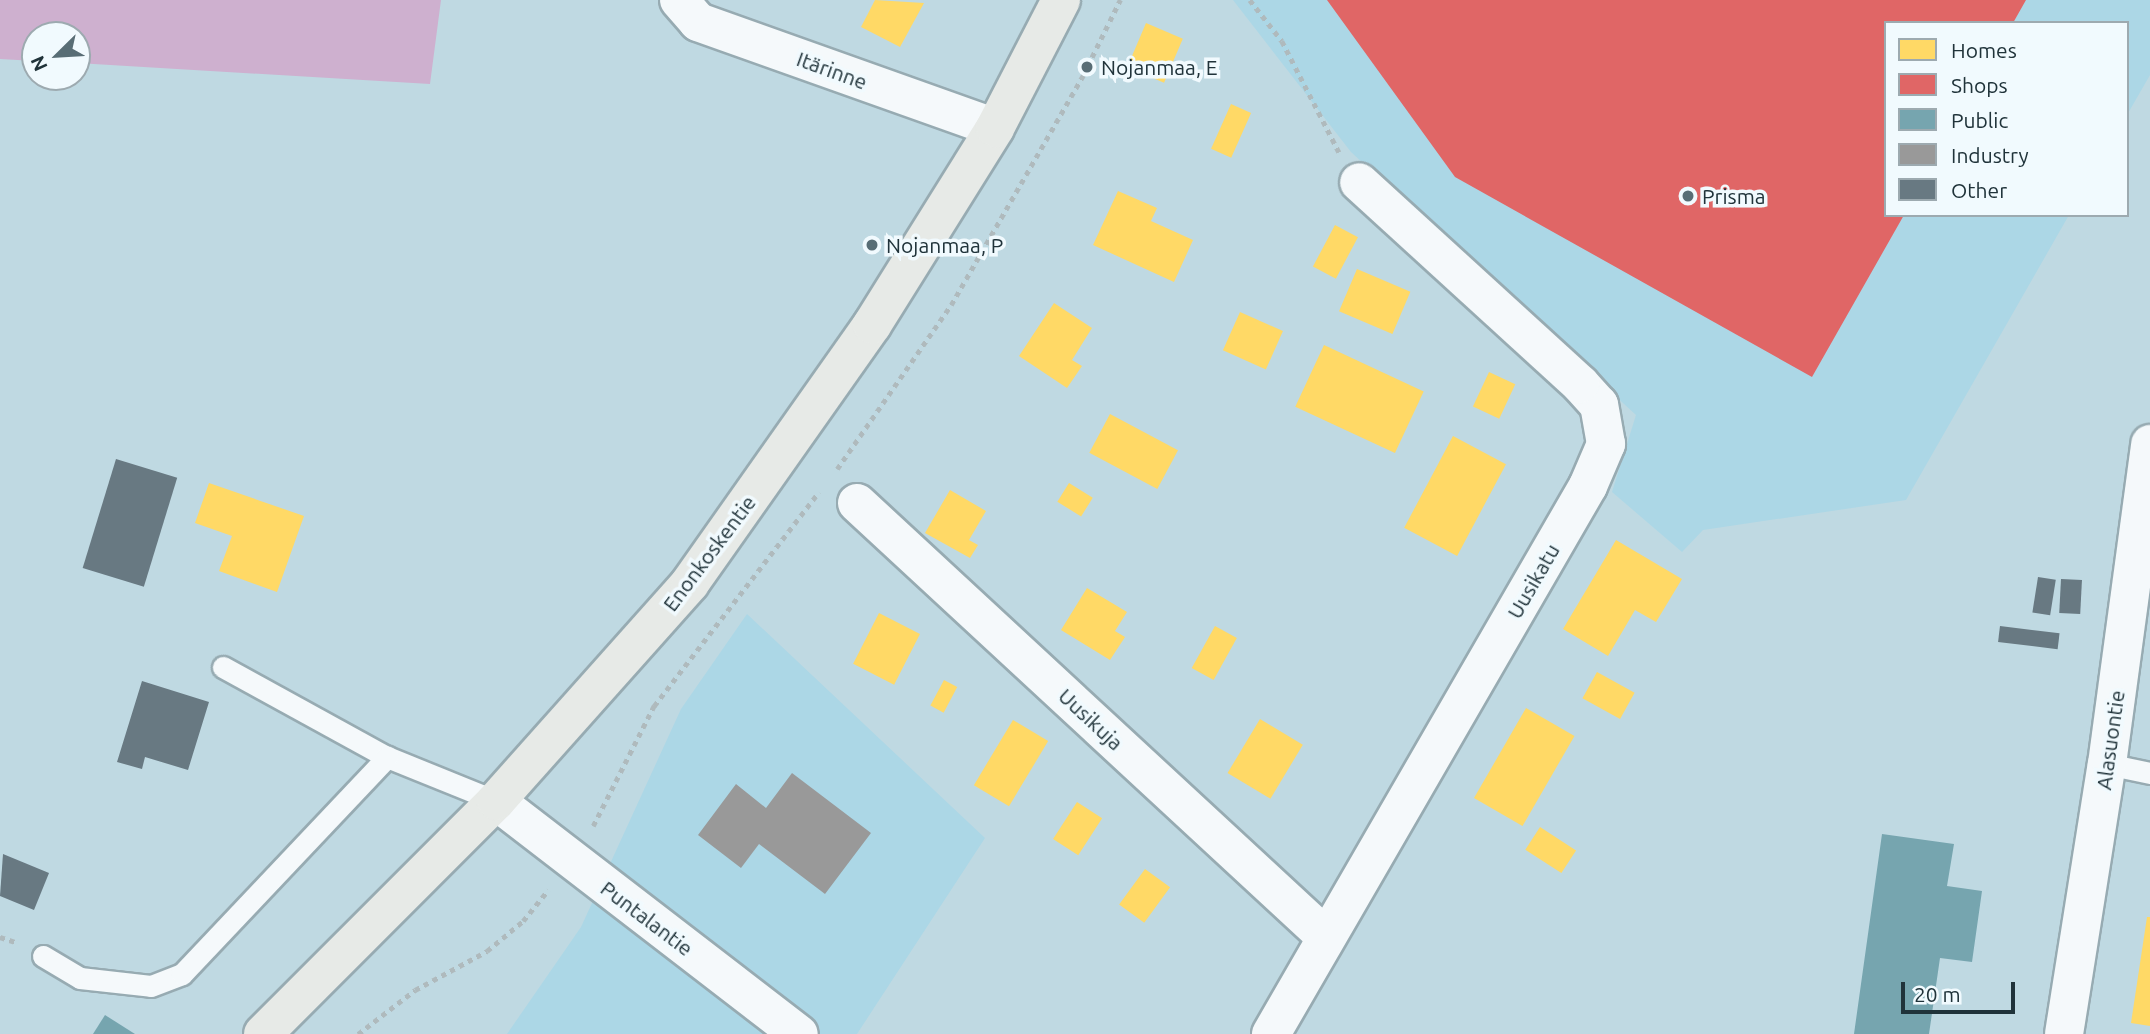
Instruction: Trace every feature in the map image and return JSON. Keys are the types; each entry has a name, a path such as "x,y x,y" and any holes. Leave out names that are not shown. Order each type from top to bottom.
{"main road":[{"name":"Enonkoskentie","path":"263,1034 496,801 690,583 872,325 995,128 1060,0"}],"street":[{"name":"Itärinne","path":"679,0 698,22 995,128"},
{"name":"Uusikatu","path":"1271,1034 1325,936 1588,486 1606,444 1599,405 1580,384 1359,182"},
{"name":"Alasuontie","path":"2064,1034 2107,764 2150,444"},
{"name":"Uusikuja","path":"842,492 1325,936"},
{"name":"Puntalantie","path":"496,801 799,1034"}],"lane":[{"path":"223,667 387,757 496,801"},
{"path":"43,956 80,978 151,986 181,974 387,757"},
{"path":"2107,764 2150,773"}],"path":[{"path":"835,471 951,305 1083,75 1120,0"},
{"path":"1250,0 1283,41 1330,138 1359,182"},
{"path":"358,1034 415,990 487,951 523,921 572,861 654,706 842,492"}],"shaded area":[{"path":"0,0 441,0 430,84 91,64 91,21 21,21 21,60 0,59"},
{"path":"1233,0 2150,0 2150,75 2129,112 2129,21 1884,21 1884,217 2068,217 1906,500 1703,530 1682,552 1612,492 1636,415 1351,152"},
{"path":"747,614 985,838 857,1034 507,1034 581,927 681,709"}],"building: Homes":[{"path":"875,0 924,3 900,47 861,27"},
{"path":"1146,23 1183,39 1164,83 1127,67"},
{"path":"1231,104 1251,113 1231,158 1211,149"},
{"path":"1118,191 1157,208 1151,221 1193,240 1174,282 1093,245"},
{"path":"1335,225 1358,237 1336,279 1313,266"},
{"path":"1357,269 1410,292 1392,334 1339,311"},
{"path":"1054,303 1092,328 1072,360 1082,366 1067,388 1019,356"},
{"path":"1240,312 1283,331 1266,369 1223,350"},
{"path":"1324,345 1424,391 1395,453 1295,407"},
{"path":"1489,372 1515,384 1499,419 1473,406"},
{"path":"1110,414 1178,450 1157,489 1089,453"},
{"path":"1453,436 1506,464 1457,556 1404,528"},
{"path":"209,483 304,516 277,592 219,571 232,536 195,523"},
{"path":"1069,483 1093,498 1081,516 1057,502"},
{"path":"950,490 986,511 969,540 978,545 970,558 925,533"},
{"path":"1616,540 1682,579 1656,622 1635,610 1608,656 1563,629"},
{"path":"1087,588 1127,612 1115,631 1125,637 1110,660 1061,630"},
{"path":"879,613 920,634 894,685 853,664"},
{"path":"1215,626 1237,638 1214,680 1192,668"},
{"path":"1597,672 1635,693 1620,719 1582,698"},
{"path":"944,680 957,687 944,713 930,706"},
{"path":"1526,708 1574,736 1522,826 1474,798"},
{"path":"1260,719 1303,745 1270,799 1228,773"},
{"path":"1013,720 1048,741 1009,806 974,785"},
{"path":"1077,802 1102,818 1078,855 1053,839"},
{"path":"1540,827 1576,850 1561,873 1525,850"},
{"path":"1145,869 1170,887 1144,923 1119,905"},
{"path":"2147,917 2150,917 2150,1026 2131,1023"}],"building: Shops":[{"name":"Prisma","path":"1327,0 2026,0 2014,21 1884,21 1884,217 1903,217 1812,377 1455,177"}],"building: Public":[{"path":"1882,834 1954,844 1947,886 1982,891 1972,962 1940,958 1929,1034 1854,1034"},
{"path":"105,1015 135,1034 93,1034"}],"building: Industry":[{"path":"792,773 871,833 825,894 759,844 741,868 698,835 736,784 766,808"}],"building: Other":[{"path":"116,459 177,478 144,587 83,568"},
{"path":"2038,577 2056,580 2050,615 2032,613"},
{"path":"2061,579 2082,580 2080,614 2059,613"},
{"path":"2000,626 2060,633 2058,649 1998,642"},
{"path":"142,681 209,702 188,770 145,757 142,769 117,762"},
{"path":"3,854 49,873 34,910 0,896"}],"place":[{"name":"Nojanmaa, E","path":"1087,67"},
{"name":"Prisma","path":"1688,196"},
{"name":"Nojanmaa, P","path":"872,245"}]}
